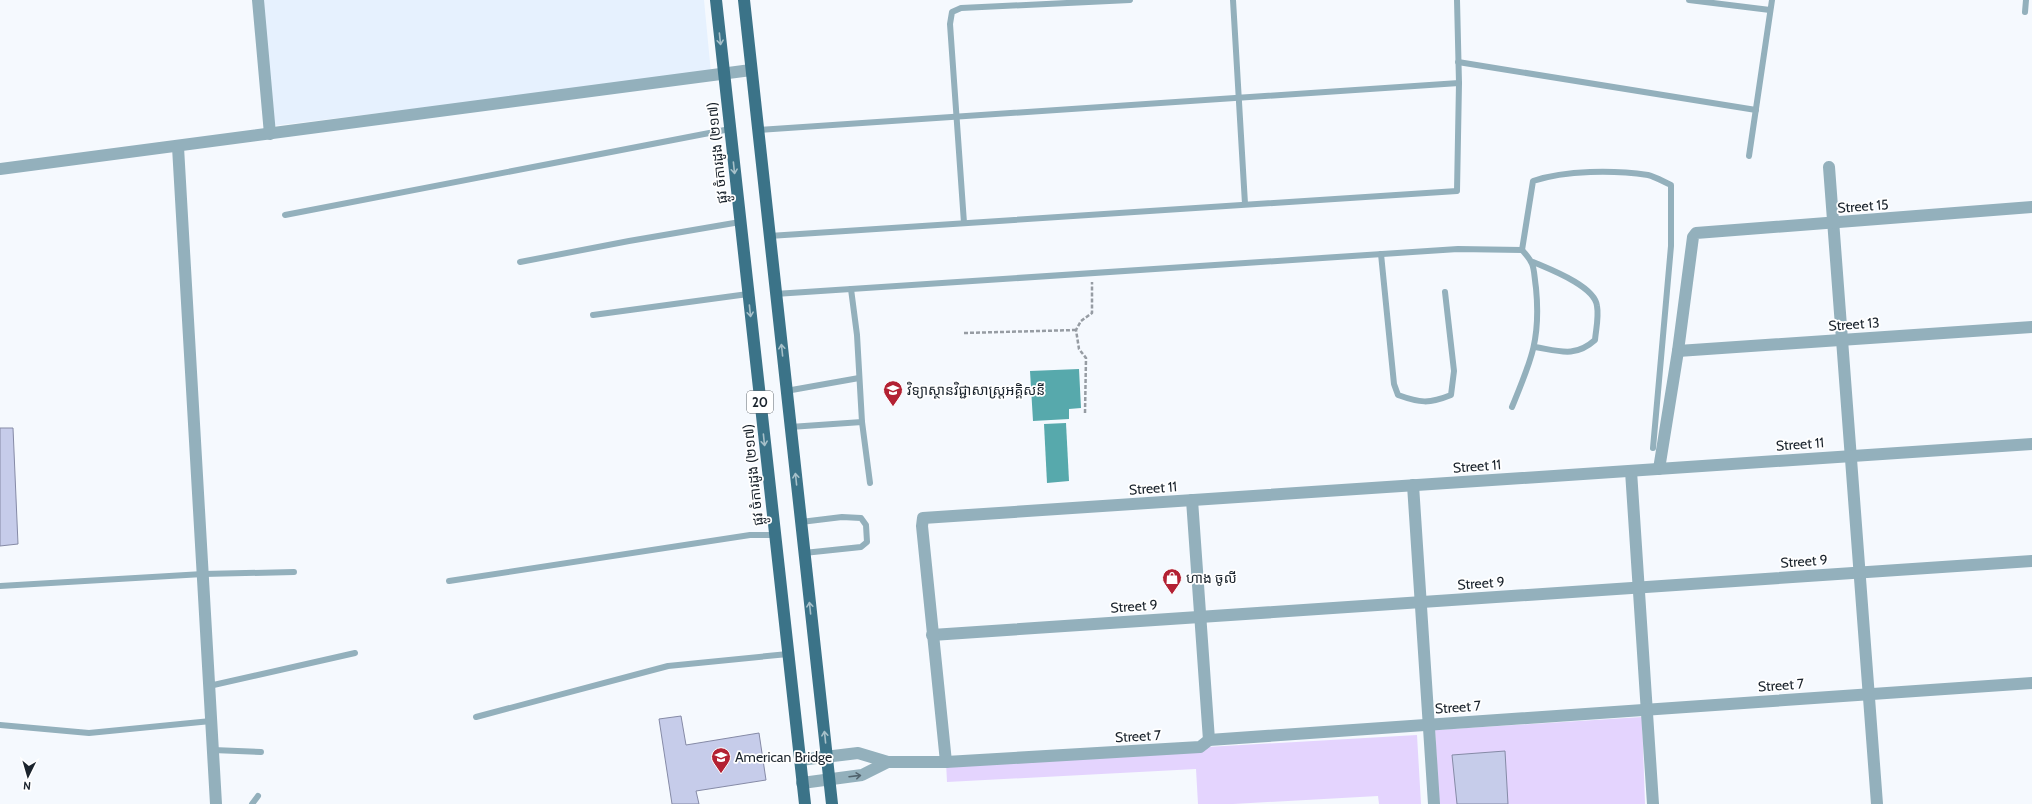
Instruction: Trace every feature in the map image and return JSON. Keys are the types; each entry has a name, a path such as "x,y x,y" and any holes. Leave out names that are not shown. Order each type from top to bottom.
{"main road":[{"name":"ផ្លូវ ចំការដូង (២១៧)","path":"716,0 804,804"},
{"name":"20","path":"744,0 757,130 832,804"}],"street":[{"path":"258,0 270,134"},
{"path":"0,169 178,147 724,75 751,70"},
{"path":"178,147 216,804"},
{"path":"1829,167 1877,804"},
{"name":"Street 15","path":"1678,351 1693,237 1696,233 2032,207"},
{"name":"Street 13","path":"1678,351 2032,326"},
{"path":"1659,469 1678,351"},
{"name":"Street 11","path":"932,635 922,526 923,518 2032,444"},
{"path":"1631,471 1653,804"},
{"path":"1413,485 1434,804"},
{"path":"1192,500 1209,740"},
{"name":"Street 9","path":"932,635 2032,561"},
{"path":"932,635 946,762"},
{"name":"Street 7","path":"800,760 858,753 888,762 946,762 1200,747 1209,740 2032,683"},
{"name":"Street 7","path":"802,782 862,775 888,762"}],"lane":[{"path":"964,223 950,24 952,12 961,8 1130,0"},
{"path":"1233,0 1245,204"},
{"path":"769,236 1457,190 1459,83 1457,0"},
{"path":"1689,0 1770,10"},
{"path":"1749,156 1772,0"},
{"path":"2025,12 2026,0"},
{"path":"1458,62 1756,110"},
{"path":"757,130 1459,83"},
{"path":"284,215 730,129"},
{"path":"1522,250 1533,181 1545,177 1599,172 1649,175 1671,184 1671,246 1653,448"},
{"path":"520,262 628,241 740,222"},
{"path":"775,294 1458,249 1522,250 1533,262 1570,279 1591,294 1597,305 1595,340 1586,349 1571,353 1535,347"},
{"path":"1381,254 1394,384 1398,395 1418,402 1435,402 1451,395 1454,370 1445,292"},
{"path":"1512,406 1535,347 1538,312 1533,262"},
{"path":"852,289 857,335 862,422 870,483"},
{"path":"594,315 748,294"},
{"path":"786,391 859,378"},
{"path":"790,427 862,422"},
{"path":"801,522 842,518 861,518 866,525 867,542 861,547 804,553"},
{"path":"450,581 750,535 775,535"},
{"path":"0,586 203,574 294,572"},
{"path":"209,686 355,653"},
{"path":"476,717 668,666 788,654"},
{"path":"0,725 89,733 211,721"},
{"path":"213,750 261,752"},
{"path":"252,804 258,796"}],"path":[{"path":"1085,413 1086,358 1079,349 1076,330 1081,321 1092,313 1092,273"},
{"path":"964,333 1076,330"}],"shaded area":[{"path":"263,0 704,0 711,73 272,126"},
{"path":"1642,717 1645,804 1439,804 1435,730"},
{"path":"1417,735 1421,804 1379,804 1378,796 1233,804 1198,804 1196,769 947,782 946,762"}],"water":[{"path":"1079,369 1081,408 1069,409 1069,419 1033,421 1030,371"},
{"path":"1066,423 1069,481 1047,483 1044,424"}],"building":[{"path":"0,428 13,428 18,544 0,546"},
{"path":"681,716 686,745 759,733 766,780 696,791 699,804 672,804 659,719"},
{"path":"1505,751 1508,804 1457,804 1452,755"}],"place":[{"name":"វិទ្យាស្ថានវិជ្ជាសាស្រ្តអគ្គិសនី","path":"893,407"},
{"name":"ហាង ចូលី","path":"1172,595"},
{"name":"American Bridge","path":"721,774"}]}
